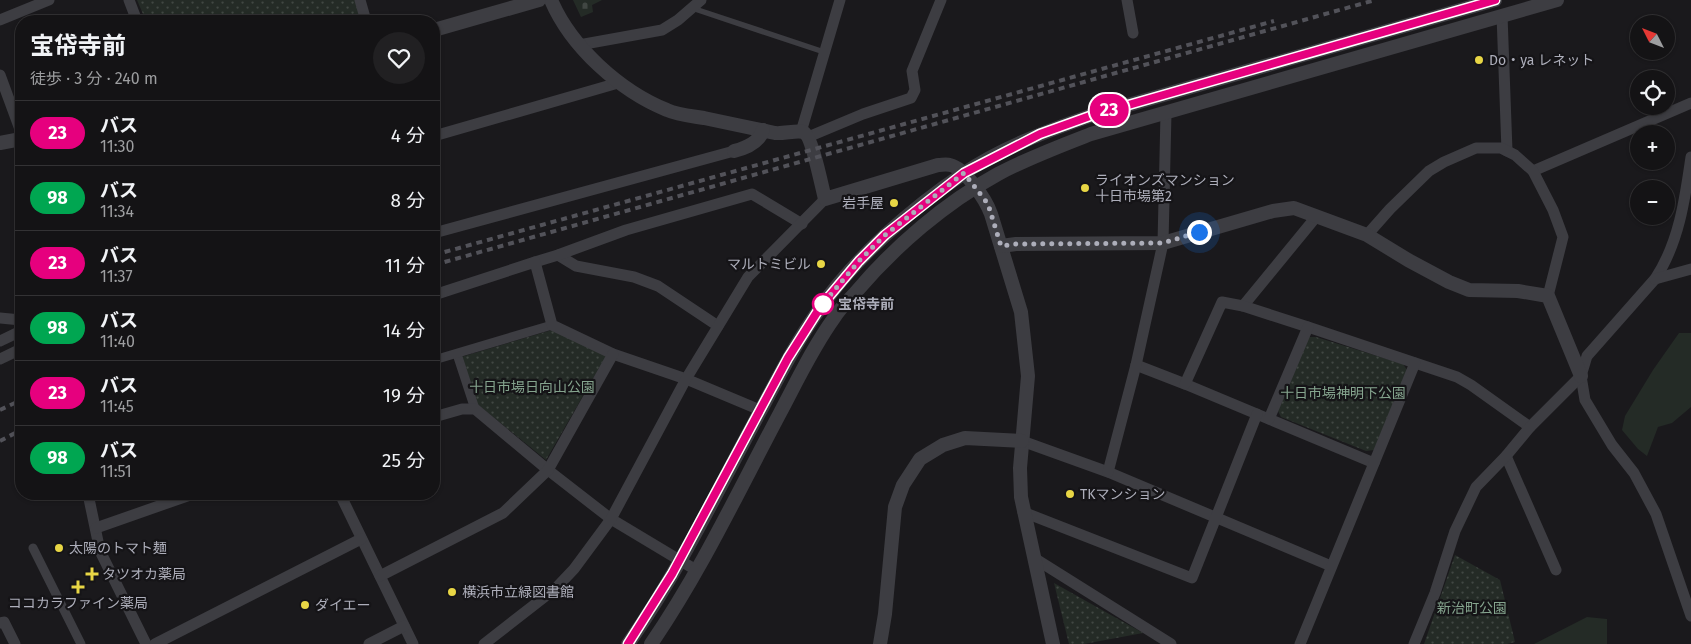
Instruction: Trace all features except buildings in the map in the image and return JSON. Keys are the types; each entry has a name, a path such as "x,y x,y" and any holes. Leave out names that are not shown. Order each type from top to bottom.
{"street":[{"path":"0,20 49,0"},
{"path":"129,0 135,15"},
{"path":"360,0 364,15"},
{"path":"440,28 539,0"},
{"path":"551,0 555,10 579,45 618,83 642,98 668,111 783,134 805,134 911,98 914,90 912,71 941,0"},
{"path":"825,199 805,134 824,52 840,0"},
{"path":"1127,0 1133,33"},
{"path":"628,644 662,592 788,358 821,306 859,261 885,235 964,173 1040,134 1090,116 1495,0"},
{"path":"651,644 696,570 804,368 834,317 872,273 950,204 975,187 1006,170 1052,149 1092,134 1557,0"},
{"path":"579,45 662,30 678,20 696,4"},
{"path":"1502,15 1507,151"},
{"path":"0,75 15,116"},
{"path":"440,134 618,83"},
{"path":"1533,171 1691,103"},
{"path":"1108,472 1136,365 1163,243 1166,113"},
{"path":"440,231 744,149 760,137 762,130"},
{"path":"0,143 15,140"},
{"path":"1367,235 1390,209 1429,171 1476,148 1501,148 1515,155 1533,171 1553,210 1563,237 1548,296 1581,376 1584,400 1612,445 1634,474 1656,514 1691,616"},
{"path":"1414,644 1435,594 1455,531 1476,487 1506,456 1530,427 1581,376 1587,356 1655,279 1663,266 1676,236 1691,156"},
{"path":"484,644 556,588 574,569 611,519 686,379 748,277 825,199 938,165 951,165 964,173 988,204 1021,312 1028,376 1020,468 1021,497 1053,644"},
{"path":"440,293 558,255 626,230 752,194 802,224"},
{"path":"1001,246 1016,244 1163,243 1273,211 1294,208 1367,235 1449,282 1470,290 1518,291 1548,296"},
{"path":"1243,306 1316,217"},
{"path":"558,255 576,266 634,277 658,286 718,326"},
{"path":"535,262 552,325"},
{"path":"1655,279 1691,269"},
{"path":"1185,384 1222,302 1243,306 1457,377 1530,427"},
{"path":"1,319 15,320"},
{"path":"440,358 552,325 613,354 686,379 760,410"},
{"path":"1269,419 1308,327"},
{"path":"0,341 15,334"},
{"path":"0,359 15,352"},
{"path":"457,354 476,409 548,470 611,519 696,570"},
{"path":"380,576 503,514 548,470 613,354"},
{"path":"1300,644 1415,363"},
{"path":"1136,365 1374,463"},
{"path":"440,415 462,409 476,409"},
{"path":"1024,512 1192,578 1257,414"},
{"path":"880,644 885,614 895,507 903,485 920,459 943,445 965,438 1022,441 1108,472 1331,566"},
{"path":"1506,456 1556,570"},
{"path":"89,500 100,550 146,644"},
{"path":"96,528 176,500"},
{"path":"343,500 413,644"},
{"path":"155,644 361,538"},
{"path":"33,548 81,644"},
{"path":"1034,558 1171,644"},
{"path":"0,623 4,622 15,644"},
{"path":"369,644 404,626"}],"lane":[{"path":"696,4 824,52"}],"green space":[{"path":"137,0 355,0 359,15 143,15"},
{"path":"573,0 602,0 592,5 593,12 581,17"},
{"name":"十日市場日向山公園","path":"552,330 606,356 546,460 476,403 461,357"},
{"path":"1679,333 1691,333 1691,407 1672,423 1658,427 1647,456 1638,449 1622,430 1625,416 1653,370"},
{"name":"十日市場神明下公園","path":"1308,337 1316,337 1403,364 1407,370 1374,450 1366,451 1281,417 1278,411"},
{"name":"新治町公園","path":"1455,555 1500,580 1515,642 1507,644 1424,644"},
{"path":"1054,583 1143,633 1084,644 1069,644"},
{"path":"1587,617 1607,619 1607,644 1534,644"}],"railway":[{"path":"440,263 1375,0"},
{"path":"440,253 1274,21"},
{"path":"0,410 15,403"},
{"path":"0,441 15,433"}],"bus line":[{"name":"23","path":"628,644 662,592 788,358 821,306 859,261 885,235 964,173 1040,134 1090,116 1495,0"}],"place":[{"name":"Do・ya レネット","path":"1479,60"},
{"name":"ライオンズマンション 十日市場第2","path":"1085,188"},
{"name":"岩手屋","path":"894,203"},
{"name":"マルトミビル","path":"821,264"},
{"name":"宝帒寺前","path":"823,304"},
{"name":"TKマンション","path":"1070,494"},
{"name":"太陽のトマト麺","path":"59,548"},
{"name":"タツオカ薬局","path":"92,574"},
{"name":"ココカラファイン薬局","path":"78,587"},
{"name":"横浜市立緑図書館","path":"452,592"},
{"name":"ダイエー","path":"305,605"}],"route":[{"path":"823,304 821,306 859,261 885,235 964,173 988,204 1001,246 1016,244 1163,243 1199,232"}]}
